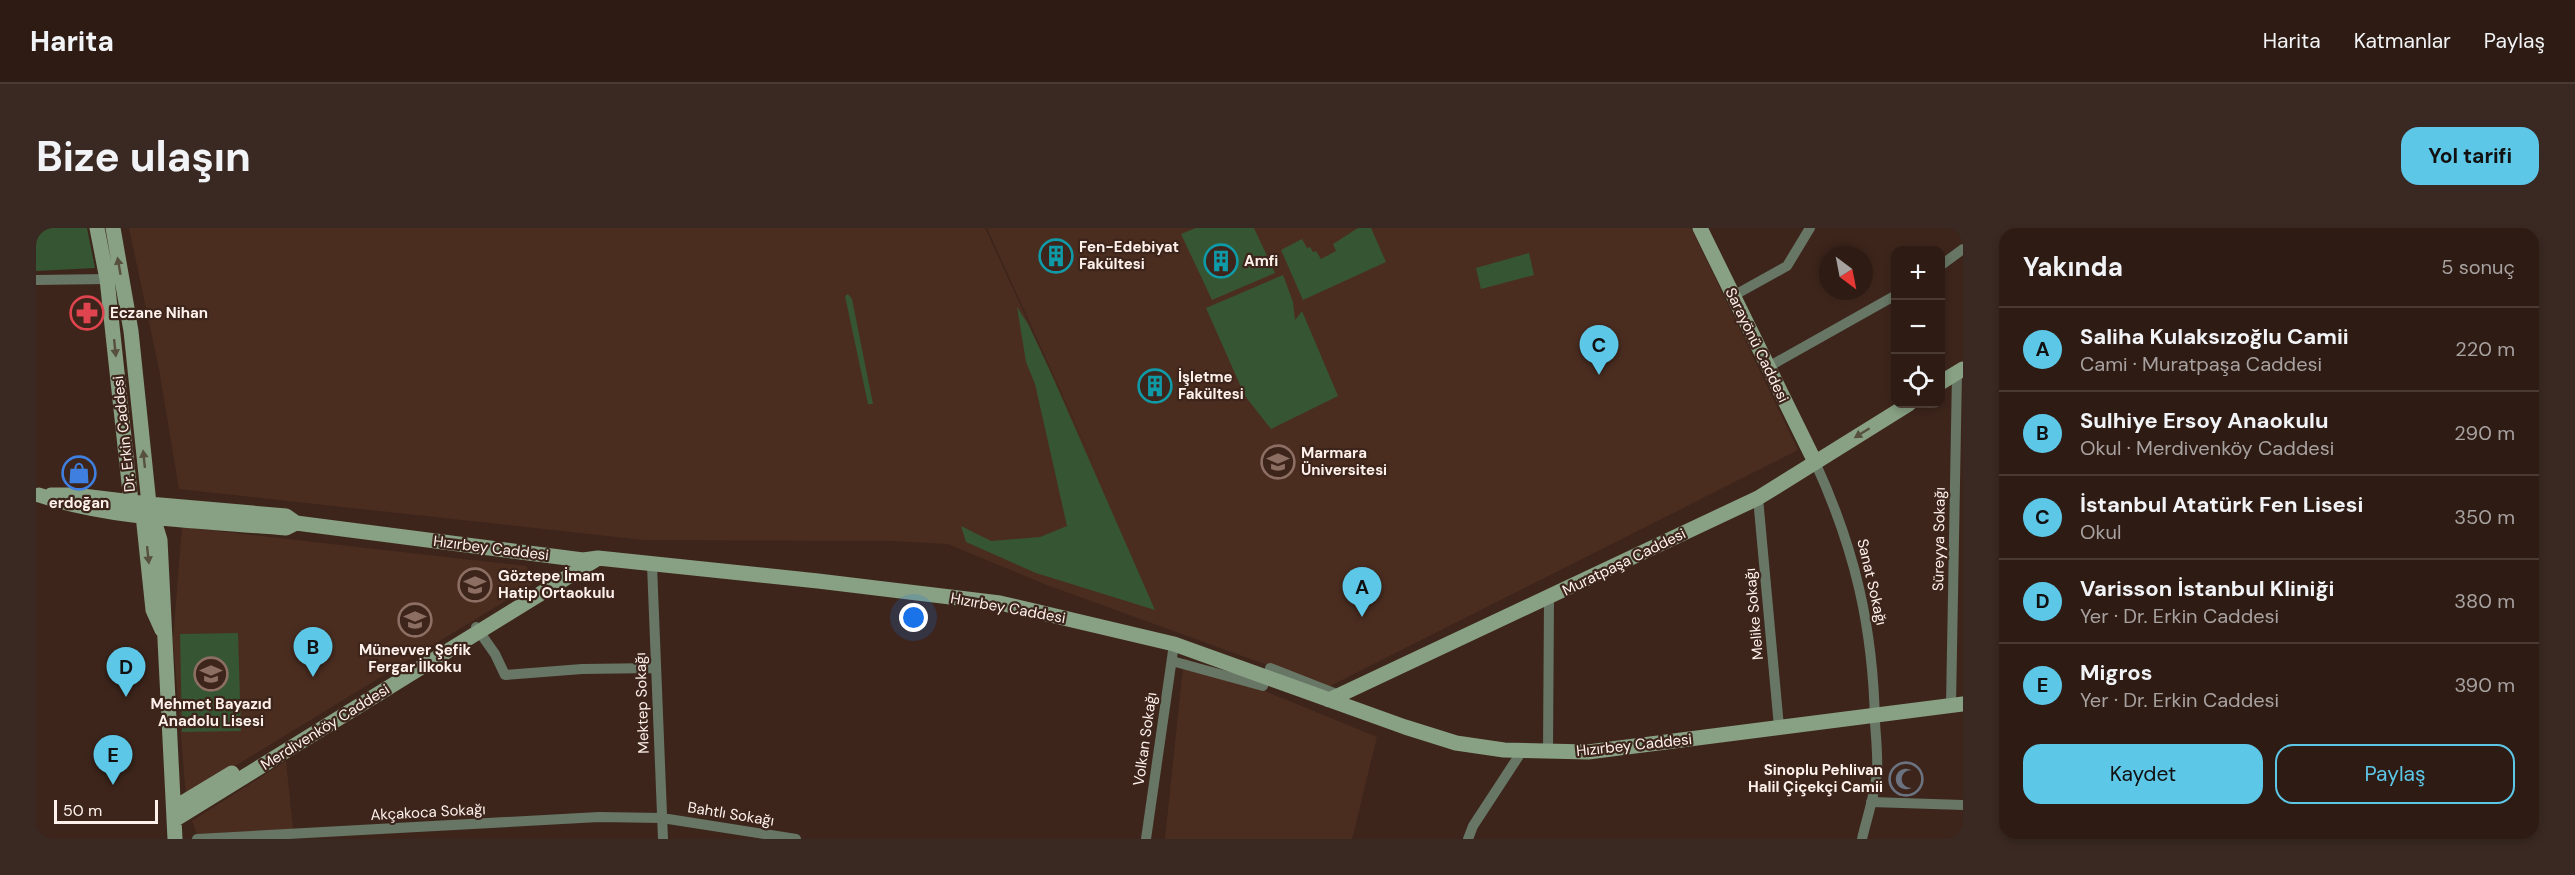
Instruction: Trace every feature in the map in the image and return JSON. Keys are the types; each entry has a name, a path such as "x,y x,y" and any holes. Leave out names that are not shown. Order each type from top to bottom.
{"street":[{"name":"Dr. Erkin Caddesi","path":"97,228 107,279 131,502"},
{"name":"Dr. Erkin Caddesi","path":"113,228 131,331 149,512 160,540 165,593 164,634 175,839"},
{"name":"Sarayönü Caddesi","path":"1700,228 1815,462"},
{"path":"1733,296 1788,266 1810,228"},
{"path":"1945,264 1963,249"},
{"path":"36,280 107,279"},
{"path":"1768,367 1891,298"},
{"path":"1945,380 1960,371"},
{"name":"Süreyya Sokağı","path":"1957,704 1960,371"},
{"name":"Muratpaşa Caddesi","path":"1334,697 1758,498 1903,408"},
{"name":"Sanat Sokağı","path":"1815,462 1836,507 1855,562 1870,644 1877,773 1862,839"},
{"name":"Hızırbey Caddesi","path":"38,495 72,506 818,580 1000,603 1174,644 1334,697 1456,743 1522,751 1588,752 1957,704"},
{"name":"Hızırbey Caddesi","path":"38,495 74,495 131,502 149,512"},
{"name":"Melike Sokağı","path":"1758,498 1779,727"},
{"path":"174,814 591,559"},
{"name":"Mektep Sokağı","path":"652,565 663,839"},
{"path":"1548,752 1549,598"},
{"path":"478,629 505,675 582,669 656,668"},
{"name":"Volkan Sokağı","path":"1146,839 1174,644"},
{"path":"1172,661 1263,686"},
{"name":"Hızırbey Caddesi","path":"1270,668 1334,697"},
{"path":"1468,839 1473,826 1522,751"},
{"path":"1871,802 1963,805"},
{"name":"Akçakoca Sokağı","path":"197,839 599,818 662,818"},
{"name":"Bahtlı Sokağı","path":"662,818 796,839"}],"shaded area":[{"path":"129,228 985,228 1106,491 987,228 1691,228 1798,450 1328,687 1047,585 948,544 894,541 644,540 179,489 159,369"},
{"path":"182,527 526,566 538,581 186,796 173,640"},
{"path":"1184,658 1377,737 1352,839 1165,839"},
{"path":"286,761 293,829 197,834 192,821"}],"green space":[{"path":"36,228 87,228 95,268 36,271"},
{"path":"1196,228 1254,228 1275,273 1212,300 1181,234"},
{"path":"1358,228 1371,228 1386,262 1303,300 1281,250 1302,239 1307,248 1310,247 1313,252 1316,251 1321,259 1336,251 1333,244"},
{"path":"1529,253 1534,275 1481,289 1476,268"},
{"path":"1283,275 1293,302 1295,320 1302,311 1338,396 1271,429 1245,396 1206,308"},
{"path":"848,294 852,299 873,404 868,404 845,296"},
{"path":"1017,307 1028,324 1051,373 1155,610 1036,573 966,542 961,526 991,541 1040,537 1067,526 1035,384 1026,362"},
{"path":"238,633 241,731 182,732 180,634"}],"place":[{"name":"Fen-Edebiyat Fakültesi","path":"1056,256"},
{"name":"Amfi","path":"1221,261"},
{"name":"Eczane Nihan","path":"87,313"},
{"name":"İstanbul Atatürk Fen Lisesi","path":"1599,375"},
{"name":"İşletme Fakültesi","path":"1155,386"},
{"name":"Marmara Üniversitesi","path":"1278,462"},
{"name":"erdoğan","path":"79,473"},
{"name":"Göztepe İmam Hatip Ortaokulu","path":"475,585"},
{"name":"Saliha Kulaksızoğlu Camii","path":"1362,617"},
{"name":"Münevver Şefik Fergar İlkoku","path":"415,620"},
{"name":"Mehmet Bayazıd Anadolu Lisesi","path":"211,674"},
{"name":"Sulhiye Ersoy Anaokulu","path":"313,677"},
{"name":"Varisson İstanbul Kliniği","path":"126,697"},
{"name":"Sinoplu Pehlivan Halil Çiçekçi Camii","path":"1906,779"},
{"name":"Migros","path":"113,785"}]}
